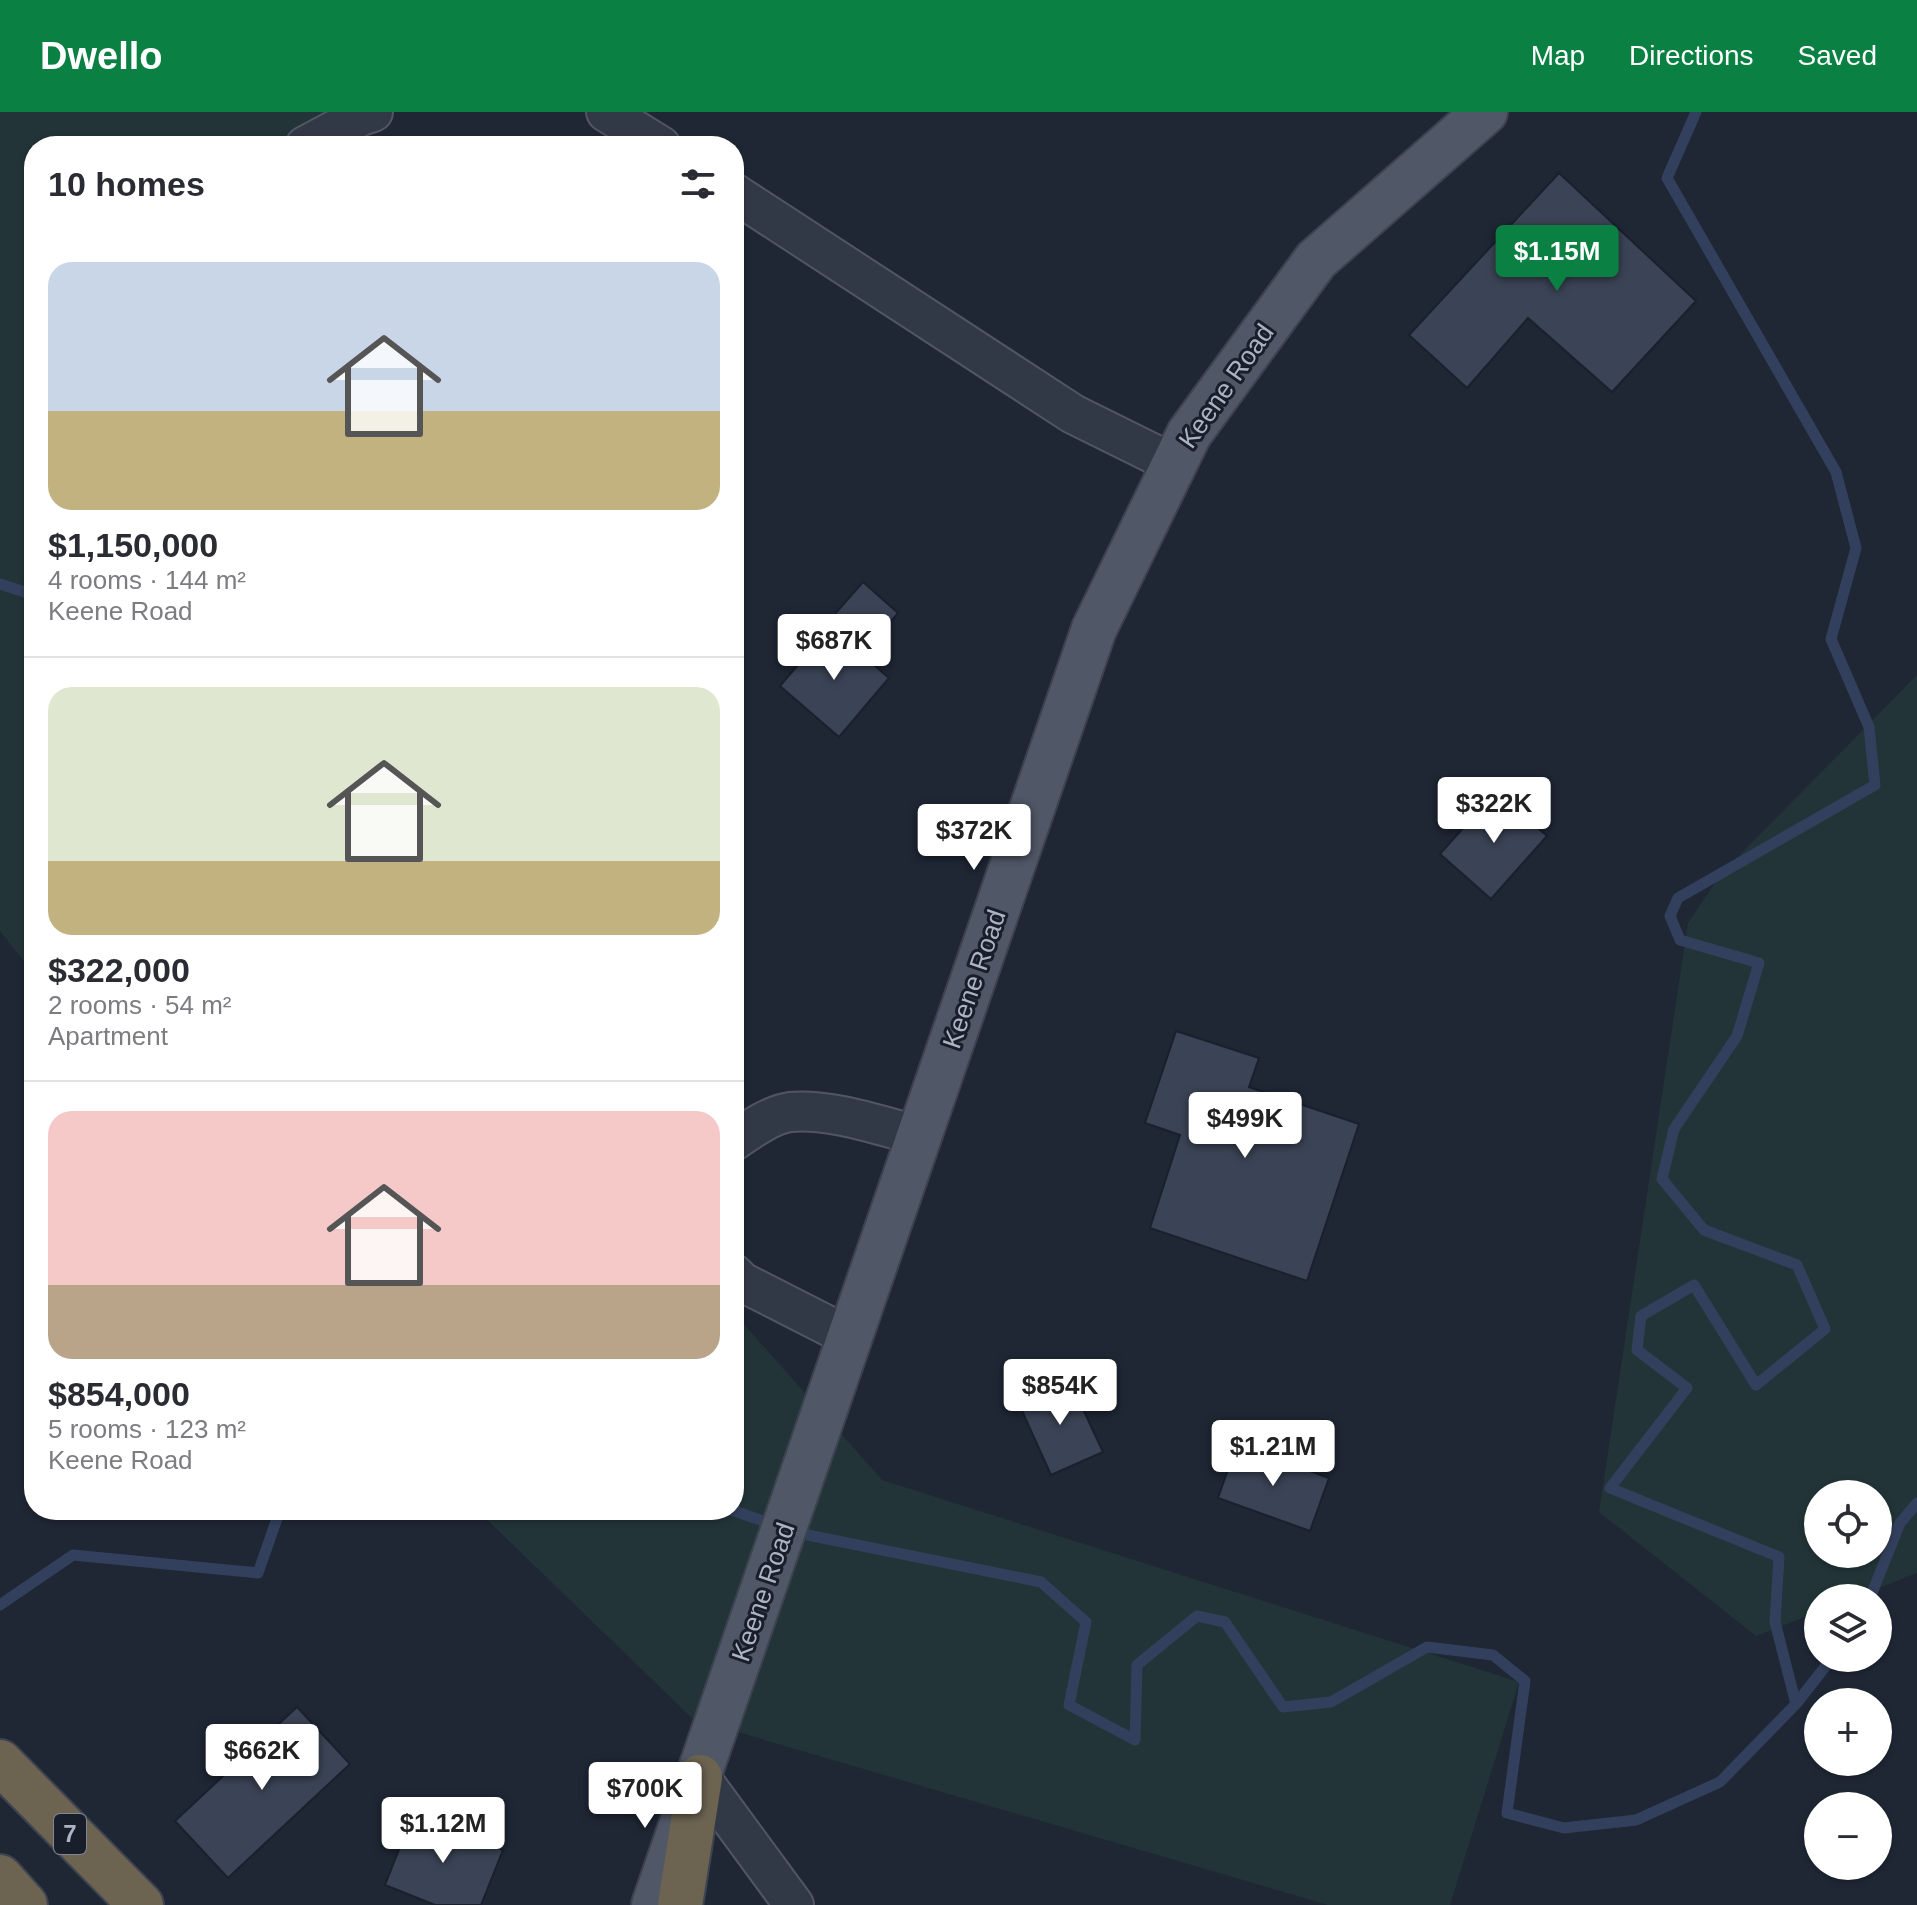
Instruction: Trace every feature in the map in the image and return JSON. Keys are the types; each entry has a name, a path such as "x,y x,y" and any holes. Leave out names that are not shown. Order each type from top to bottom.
{"highway":[{"name":"7","path":"0,1762 141,1905"},
{"path":"680,1905 700,1777"},
{"path":"0,1877 25,1905"}],"main road":[{"name":"Keene Road","path":"654,1905 1094,629 1189,434 1316,260 1485,112"}],"street":[{"path":"324,136 373,112"},
{"path":"606,112 645,136"},
{"path":"744,200 1073,414 1174,464"},
{"path":"744,1134 763,1122 788,1112 855,1120 920,1136"},
{"path":"744,1283 850,1337"},
{"path":"700,1777 794,1905"}],"shaded area":[{"path":"0,112 347,112 315,136 24,136 24,961 0,931"},
{"path":"1917,675 1917,1573 1889,1584 1804,1584 1804,1617 1756,1636 1599,1512 1688,923 1721,874"},
{"path":"744,1324 882,1480 1519,1682 1450,1905 1328,1905 693,1719 487,1520 744,1520"}],"building":[{"path":"1559,173 1696,301 1612,392 1528,318 1467,388 1409,335"},
{"path":"863,582 898,613 870,646 834,615"},
{"path":"830,627 889,678 839,737 780,686"},
{"path":"1496,791 1547,836 1491,899 1440,854"},
{"path":"1176,1031 1259,1058 1249,1087 1359,1124 1307,1281 1150,1228 1180,1135 1145,1123"},
{"path":"1069,1379 1103,1452 1051,1475 1018,1402"},
{"path":"1237,1444 1329,1478 1310,1531 1218,1498"},
{"path":"297,1707 350,1764 228,1878 175,1821"},
{"path":"413,1814 503,1850 481,1905 435,1905 385,1885"}],"waterway":[{"path":"1696,112 1667,178 1836,472 1856,548 1831,639 1869,727 1875,785 1678,898 1670,916 1680,940 1759,963 1737,1036 1674,1129 1662,1179 1704,1230 1797,1265 1825,1329 1756,1385 1694,1285 1641,1316 1637,1350 1687,1388 1610,1488 1779,1557 1775,1622 1796,1704"},
{"path":"0,584 24,592"},
{"path":"1876,1584 1900,1523 1917,1503"},
{"path":"744,1514 777,1526"},
{"path":"0,1605 73,1555 258,1573 277,1520"},
{"path":"793,1532 1041,1582 1086,1622 1069,1705 1135,1740 1137,1665 1197,1616 1225,1622 1283,1707 1331,1702 1427,1647 1493,1655 1525,1681 1507,1813 1564,1828 1636,1820 1720,1782 1796,1704 1821,1672"}]}
